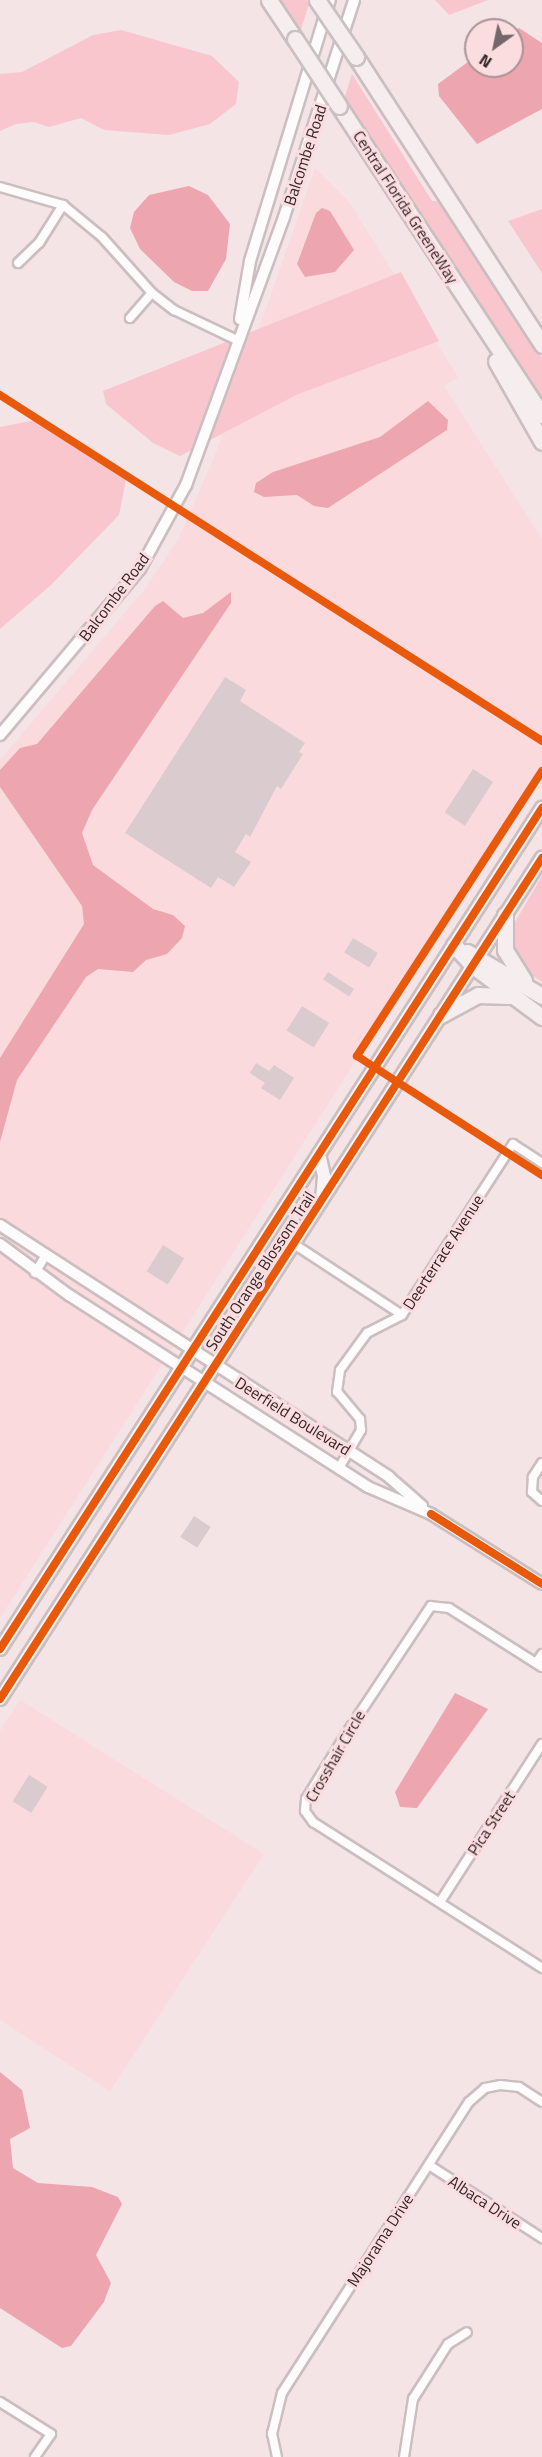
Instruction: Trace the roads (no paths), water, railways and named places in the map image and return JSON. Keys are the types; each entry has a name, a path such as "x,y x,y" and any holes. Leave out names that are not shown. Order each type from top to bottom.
{"highway":[{"name":"Central Florida GreeneWay","path":"269,0 542,415"},
{"path":"317,0 542,345"},
{"path":"424,236 542,442"},
{"path":"505,915 507,958 537,993"},
{"path":"454,945 513,996 542,1017"},
{"path":"475,962 537,993"},
{"path":"441,1014 478,995 513,996"}],"main road":[{"name":"South Orange Blossom Trail","path":"0,1649 542,808"},
{"name":"South Orange Blossom Trail","path":"0,1699 542,858"},
{"path":"319,1154 324,1176 321,1201"}],"street":[{"name":"Balcombe Road","path":"237,340 250,261 330,0"},
{"name":"Balcombe Road","path":"0,735 140,569 186,485 237,340 285,216 354,0"},
{"path":"0,187 63,205 102,237 152,293 174,310 237,340"},
{"path":"18,263 39,243 63,205"},
{"path":"130,318 152,293"},
{"name":"Deerterrace Avenue","path":"339,1468 361,1430 360,1419 337,1392 340,1370 367,1334 402,1315 513,1144 542,1163"},
{"name":"Deerfield Boulevard","path":"0,1225 44,1258 191,1353 350,1451 431,1514 542,1584"},
{"path":"294,1244 402,1315"},
{"name":"Deerfield Boulevard","path":"0,1245 35,1273 368,1487 431,1514"},
{"path":"35,1273 44,1258"},
{"path":"542,1463 533,1477 532,1492 542,1501"},
{"name":"Crosshair Circle","path":"542,1654 539,1665 449,1608 431,1606 306,1799 305,1811 313,1822 542,1968"},
{"name":"Pica Street","path":"440,1902 542,1744"},
{"name":"Majorama Drive","path":"277,2457 273,2433 282,2393 469,2102 485,2088 519,2087 542,2102"},
{"name":"Albaca Drive","path":"429,2165 542,2238"},
{"path":"404,2457 413,2399 448,2344 467,2332"},
{"path":"0,2402 51,2433 35,2457"}]}
